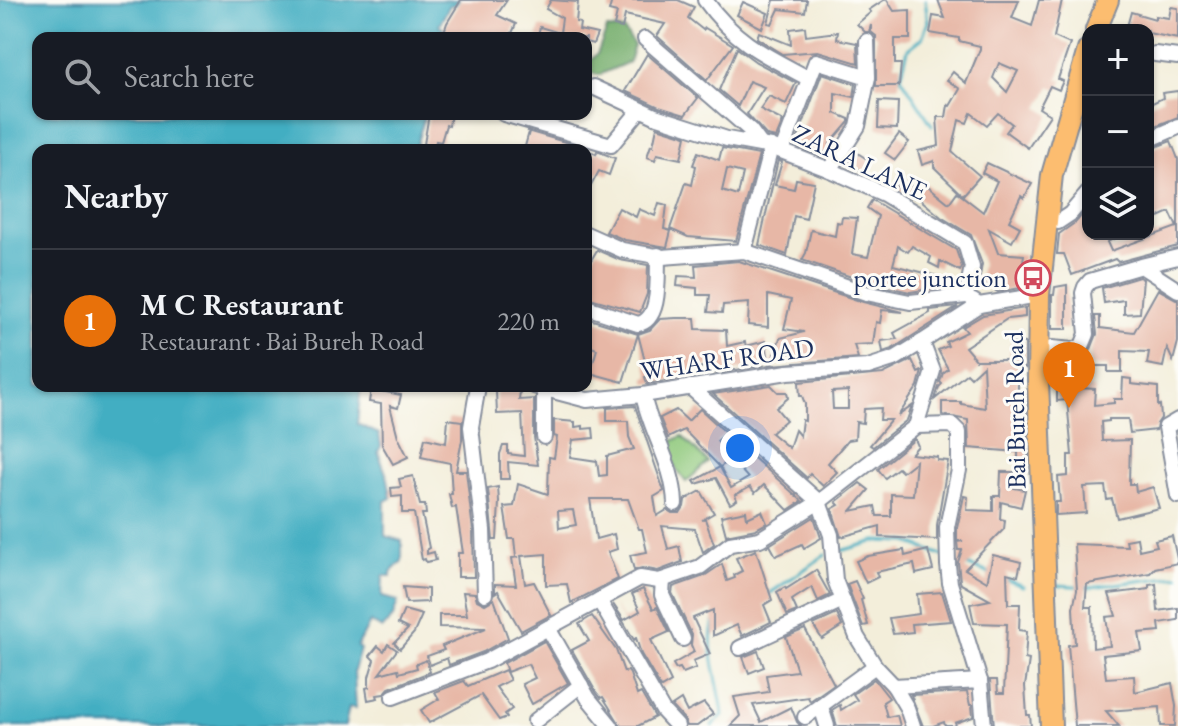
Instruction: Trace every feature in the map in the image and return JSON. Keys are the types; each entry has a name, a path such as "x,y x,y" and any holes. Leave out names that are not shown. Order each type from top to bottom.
{"highway":[{"path":"1098,24 1108,0"},
{"path":"1111,24 1120,0"},
{"name":"Bai Bureh Road","path":"1051,726 1038,380 1039,295 1052,175 1082,71"},
{"name":"Bai Bureh Road","path":"1063,726 1049,298 1058,222 1074,136 1087,96"}],"street":[{"path":"705,0 720,21 749,47 808,78"},
{"path":"645,39 771,148"},
{"path":"830,170 858,126 868,77 867,41"},
{"path":"1155,54 1178,57"},
{"path":"744,251 771,148 816,61 868,77"},
{"path":"593,87 640,110 727,139 771,148"},
{"path":"525,120 611,145 640,110"},
{"path":"1154,137 1178,127"},
{"name":"ZARA LANE","path":"771,148 884,194 965,243 972,267 966,296"},
{"path":"1058,222 1082,200"},
{"path":"592,237 622,250 658,255 744,251 866,293 910,302 966,296 979,305 1039,295"},
{"path":"592,309 638,324 646,322 654,311 658,255"},
{"path":"1051,348 1074,350 1082,346 1087,334 1083,293 1090,281 1178,257"},
{"path":"1141,266 1178,290"},
{"name":"WHARF ROAD","path":"561,392 587,400 643,395 788,372 868,367 896,358 979,305"},
{"path":"393,697 487,661 640,578 663,580 700,567 730,544 760,539 819,502 916,426 933,371 922,342"},
{"path":"690,387 785,475 819,502 831,535 835,580 857,637 875,666 894,686 913,726"},
{"path":"477,392 471,427 483,530 485,594"},
{"path":"544,392 544,437"},
{"path":"643,395 674,482 675,504"},
{"path":"1178,420 1166,427 1178,496"},
{"path":"916,426 952,425 959,432 959,470 947,527 948,565 950,583 980,681 984,726"},
{"path":"663,580 662,595 683,639"},
{"path":"599,600 663,711 677,726"},
{"path":"740,648 843,600"},
{"path":"548,628 581,685 611,726"},
{"path":"805,717 875,666"},
{"path":"894,686 980,681"},
{"path":"535,721 581,685"},
{"path":"821,707 827,726"}],"green space":[{"path":"607,29 624,30 634,45 629,62 599,75 592,73 592,58 597,54"},
{"path":"682,436 708,462 686,482 676,469 667,444"}],"water":[{"path":"0,0 459,0 455,5 450,5 439,25 444,28 442,32 32,32 32,120 423,120 417,144 32,144 32,392 360,392 357,424 379,434 381,446 378,452 391,498 385,501 385,536 402,541 402,561 391,576 383,576 382,597 398,601 393,617 382,629 370,622 357,647 360,649 354,671 356,708 349,707 345,726 0,726"}],"building":[{"path":"461,0 507,0 497,15 516,24 513,32 444,32"},
{"path":"551,0 578,2 576,22 580,23 579,30 588,32 560,32 562,18 546,9"},
{"path":"612,0 678,0 694,7 688,18 703,30 705,28 733,45 707,80 657,36 665,24 625,15 622,28 614,26 617,13 609,11"},
{"path":"774,0 807,0 805,12 779,9 772,24 768,23"},
{"path":"884,0 894,11 910,10 910,39 895,39 895,64 901,64 899,86 876,86 876,36 871,32 871,25 869,32 865,32 857,24 871,12 869,10"},
{"path":"938,0 1019,0 1012,18 1032,26 1039,0 1062,0 1054,37 1070,44 1058,79 1063,81 1059,90 1050,86 1039,108 1050,115 1028,148 1006,132 1012,124 998,113 987,125 971,113 967,123 959,120 952,152 980,176 963,195 934,167 934,161 922,165 918,151 939,146 937,117 946,117 948,105 960,89 947,80 953,72 966,83 980,49 980,46 959,41 959,38 930,33 933,16 945,18","holes":["999,63 1018,71 1007,92 993,78"]},
{"path":"743,2 768,13 762,28 737,15"},
{"path":"1171,7 1178,8 1178,39 1154,34 1154,24 1128,24 1131,12 1155,19 1155,16 1169,18"},
{"path":"540,27 557,32 539,32"},
{"path":"805,27 806,36 838,32 837,39 857,43 858,63 818,51 783,54 757,38 759,32 791,45 790,29"},
{"path":"737,48 796,83 786,104 769,96 760,109 783,121 776,138 767,136 747,114 764,87 749,81 738,106 719,90"},
{"path":"647,54 698,98 685,115 625,91"},
{"path":"822,73 856,84 854,97 835,93 835,113 849,119 849,122 830,144 833,146 828,154 824,152 821,156 795,146"},
{"path":"1178,91 1178,117 1154,127 1154,102 1163,98 1162,93"},
{"path":"879,101 898,102 897,129 878,128"},
{"path":"428,120 450,120 441,142 424,144"},
{"path":"657,127 686,136 681,159 657,154 655,160 647,157"},
{"path":"527,131 572,144 526,144"},
{"path":"899,134 909,142 895,160 885,153"},
{"path":"1171,141 1178,159 1178,246 1118,262 1115,259 1072,275 1064,254 1057,254 1059,234 1082,215 1082,240 1111,240 1107,242 1111,251 1141,240 1154,240 1154,235 1177,227 1170,212 1154,219 1154,148"},
{"path":"722,148 759,155 736,241 688,237 670,229 686,183 692,185 696,166 693,165 698,152 719,160","holes":["727,169 743,173 738,196 722,191"]},
{"path":"592,152 615,158 609,175 599,171 592,184"},
{"path":"856,152 870,161 863,172 849,163"},
{"path":"778,160 782,162 775,185 794,189 796,179 814,182 806,219 794,216 787,255 759,245"},
{"path":"987,163 1032,184 1024,198 1021,196 1009,221 1020,227 1012,242 989,229 998,253 1024,255 1020,279 1026,278 1026,287 998,292 979,282 982,264 971,235 941,217 915,195 913,198 895,186 900,179 917,190 923,182 949,203 957,192 983,212 997,181 982,173"},
{"path":"872,200 956,250 962,267 960,271 940,261 939,268 929,263 931,257 912,246 908,252 898,246 893,265 937,276 936,280 958,287 924,287 923,290 910,292 869,283 802,260 811,230 835,236 837,222 841,223 842,217 857,218 852,254 868,257 878,216 867,208"},
{"path":"659,203 667,205 664,229 671,231 667,247 625,240 606,232 619,208 636,217 639,209 655,216"},
{"path":"597,250 620,260 648,265 647,294 640,312 592,299 592,259"},
{"path":"739,261 903,312 882,310 880,323 876,322 873,344 854,345 858,358 771,365 780,338 804,332 784,329 791,300 768,295 768,327 748,325 749,303 723,305 722,313 708,312 710,295 697,295 697,288 677,286 678,276 696,277 695,265"},
{"path":"1139,277 1143,279 1140,313 1124,314 1124,300 1104,303 1102,288"},
{"path":"1067,285 1067,329 1052,329 1052,295 1055,287"},
{"path":"1158,289 1178,300 1178,342 1173,361 1167,348 1163,367 1147,364 1149,352 1122,351 1122,372 1108,372 1108,366 1090,366 1090,352 1097,334 1095,316 1100,316 1100,328 1134,332"},
{"path":"958,307 883,352 881,341 897,339 894,333 930,313 930,310"},
{"path":"1025,308 1025,317 1007,319 965,347 976,360 1009,360 1011,342 1025,343 1025,368 1018,367 1018,392 1025,393 1028,460 1018,460 1018,452 969,448 968,420 942,415 942,402 961,402 985,408 983,366 971,377 967,373 935,399 943,373 948,369 938,350 948,346 946,342 967,332 963,327 983,315"},
{"path":"695,318 696,329 726,330 727,346 745,342 746,346 766,341 769,365 716,373 715,364 695,369 697,376 647,384 645,377 649,377 638,334 650,330 660,319"},
{"path":"592,320 638,334 623,382 592,374 597,349 592,347"},
{"path":"912,360 918,373 922,371 918,386 898,416 912,406 907,420 873,447 870,445 891,420 880,420 881,408 864,409 863,423 856,422 855,439 848,440 828,463 837,472 823,486 810,474 807,478 713,394 771,385 778,392 787,392 788,398 776,408 786,420 771,433 789,448 795,430 800,436 802,420 805,421 805,404 800,396 799,382 883,374","holes":["848,391 848,409 833,409 832,392"]},
{"path":"1057,376 1080,376 1080,388 1095,389 1094,405 1122,399 1123,378 1131,379 1131,384 1158,387 1161,418 1156,430 1130,433 1128,419 1101,422 1102,441 1130,440 1129,484 1135,484 1136,492 1153,487 1159,508 1117,518 1112,499 1107,500 1105,486 1084,487 1086,513 1056,515 1056,502 1060,502 1058,477 1068,476 1068,455 1072,455 1067,400 1057,401"},
{"path":"371,392 401,395 398,408 390,406 398,437 408,457 393,464 382,445 381,404 369,402"},
{"path":"496,392 520,392 519,400 534,399 538,465 508,462 509,479 500,479 500,454 503,446 508,446 508,454 524,456 522,413 497,414"},
{"path":"635,406 664,491 654,497 657,516 667,510 680,513 685,500 701,491 714,513 702,520 705,519 714,544 703,552 695,529 662,526 668,549 679,546 682,562 658,571 634,570 630,555 647,552 642,529 639,529 628,499 590,499 596,539 614,534 617,549 608,552 618,579 571,603 567,584 546,585 546,554 521,556 525,584 534,582 551,615 521,631 498,591 495,593 495,584 516,585 512,558 519,557 516,557 514,539 509,539 504,507 514,506 518,484 548,494 549,457 554,458 557,437 554,436 554,420 575,422 575,427 583,426 583,429 593,428 594,438 573,440 570,457 597,461 599,476 607,475 607,456 634,449 628,421 607,421 607,408","holes":["573,510 576,525 559,528 558,511"]},
{"path":"700,409 726,433 717,441 732,459 720,467 684,430 668,438 660,418 676,410 688,421"},
{"path":"448,419 462,421 456,471 466,471 473,531 474,577 458,577 458,553 463,553 456,507 452,508 449,494 452,494 450,463 421,457 425,438 446,443"},
{"path":"915,439 918,446 911,454 948,461 937,540 880,537 880,526 841,537 832,509 839,505 836,502 860,483 869,490 851,511 875,506 877,516 891,516 891,494 913,495 916,461 902,472 898,468 885,478 878,469"},
{"path":"745,450 802,501 788,510 764,485 755,493 750,487 735,495 737,500 730,504 716,478 696,484 694,481 720,467 731,488 748,478 733,461"},
{"path":"1001,472 1015,472 1014,488 1025,490 1021,507 1001,502 1000,519 1005,520 1004,529 965,569 987,582 993,555 1021,562 1018,576 1007,573 1008,604 1020,604 1019,630 1027,631 1025,659 1029,660 1025,686 1031,726 994,726 990,680 997,680 998,693 1004,693 1007,624 974,623 970,604 990,600 960,581 958,562 962,550 958,550 957,542 963,541 957,541 957,528 964,496 968,497 967,510 993,511 993,496 1000,496"},
{"path":"413,476 420,505 425,505 426,514 422,514 429,548 427,554 434,552 436,560 422,560 414,513 402,513 402,496 392,497 391,488 401,487 399,479"},
{"path":"498,487 497,540 493,540 488,489"},
{"path":"746,511 747,518 762,511 767,523 756,529 726,535 721,516"},
{"path":"814,517 821,538 804,548 802,544 776,556 770,545 766,547"},
{"path":"1172,536 1178,563 1155,568 1150,573 1087,584 1085,607 1092,607 1093,648 1110,646 1106,617 1116,616 1109,594 1149,589 1149,585 1156,584 1158,611 1178,608 1178,620 1159,623 1160,631 1139,633 1142,651 1103,655 1106,678 1134,676 1135,692 1172,683 1175,726 1161,726 1160,707 1106,711 1119,726 1075,726 1068,645 1075,644 1073,608 1077,590 1074,544 1127,546 1126,540 1137,538 1139,550 1157,546 1155,540"},
{"path":"756,550 772,600 764,605 771,622 742,636 737,625 713,636 713,610 693,618 710,654 693,661 696,668 683,673 680,668 676,669 673,664 694,652 692,635 672,593 673,587 704,576 722,564 727,581 735,578 734,575 742,571 736,558"},
{"path":"904,550 905,556 928,550 933,570 916,574 914,564 876,572 878,577 866,583 856,561"},
{"path":"816,570 830,595 818,601 812,587 792,600 797,611 787,615 777,592"},
{"path":"855,581 863,599 868,625 863,626 847,584"},
{"path":"403,587 428,589 428,602 406,603"},
{"path":"643,589 653,609 657,607 669,632 651,640 671,682 661,688 641,654 636,638 634,640 613,604 624,620 640,611 632,594"},
{"path":"463,592 475,593 477,600 485,604 494,599 508,638 449,665 447,658 430,665 427,656 444,650 442,646 486,628 439,627 439,615 467,615"},
{"path":"942,592 951,621 912,624 913,632 893,634 889,618 919,614 917,594"},
{"path":"404,610 422,615 414,633 400,649 394,643 408,629 398,624"},
{"path":"837,614 842,626 822,639 813,625"},
{"path":"592,616 616,650 624,672 630,674 637,695 641,693 655,717 638,726 621,726 603,697 596,692 572,650 589,641 579,624"},
{"path":"805,629 834,684 810,701 808,697 753,705 761,722 791,707 801,726 730,726 740,716 734,697 769,692 766,675 797,671 786,637"},
{"path":"544,641 568,683 532,704 522,684 535,678 528,664 507,672 504,663"},
{"path":"388,644 397,650 379,674 417,668 416,664 426,660 430,672 368,700 366,688 369,687 374,660 370,656 378,646 384,651"},
{"path":"758,651 764,667 749,673 743,657"},
{"path":"505,670 510,680 496,687 512,709 505,714 507,717 499,720 481,695 429,723 421,710 439,699 435,692 464,681 468,686"},
{"path":"874,679 889,698 883,702 887,717 897,715 900,726 837,726 832,710 840,705 841,710 857,700 853,694"},
{"path":"967,692 973,717 955,723 956,726 945,726 944,722 923,726 911,695"},
{"path":"681,700 687,712 704,703 713,714 697,726 687,726 672,706"}],"waterway":[{"path":"925,0 928,22 922,38 908,49 901,77 932,125"},
{"path":"837,552 876,541 908,542 944,556"},
{"path":"769,594 825,555"},
{"path":"966,565 989,573"},
{"path":"1057,585 1091,587 1178,576"},
{"path":"1004,579 1023,586"},
{"path":"712,726 723,715 712,653 715,618"}],"place":[{"name":"portee junction","path":"1033,278"},
{"name":"M C Restaurant","path":"1069,408"}]}
